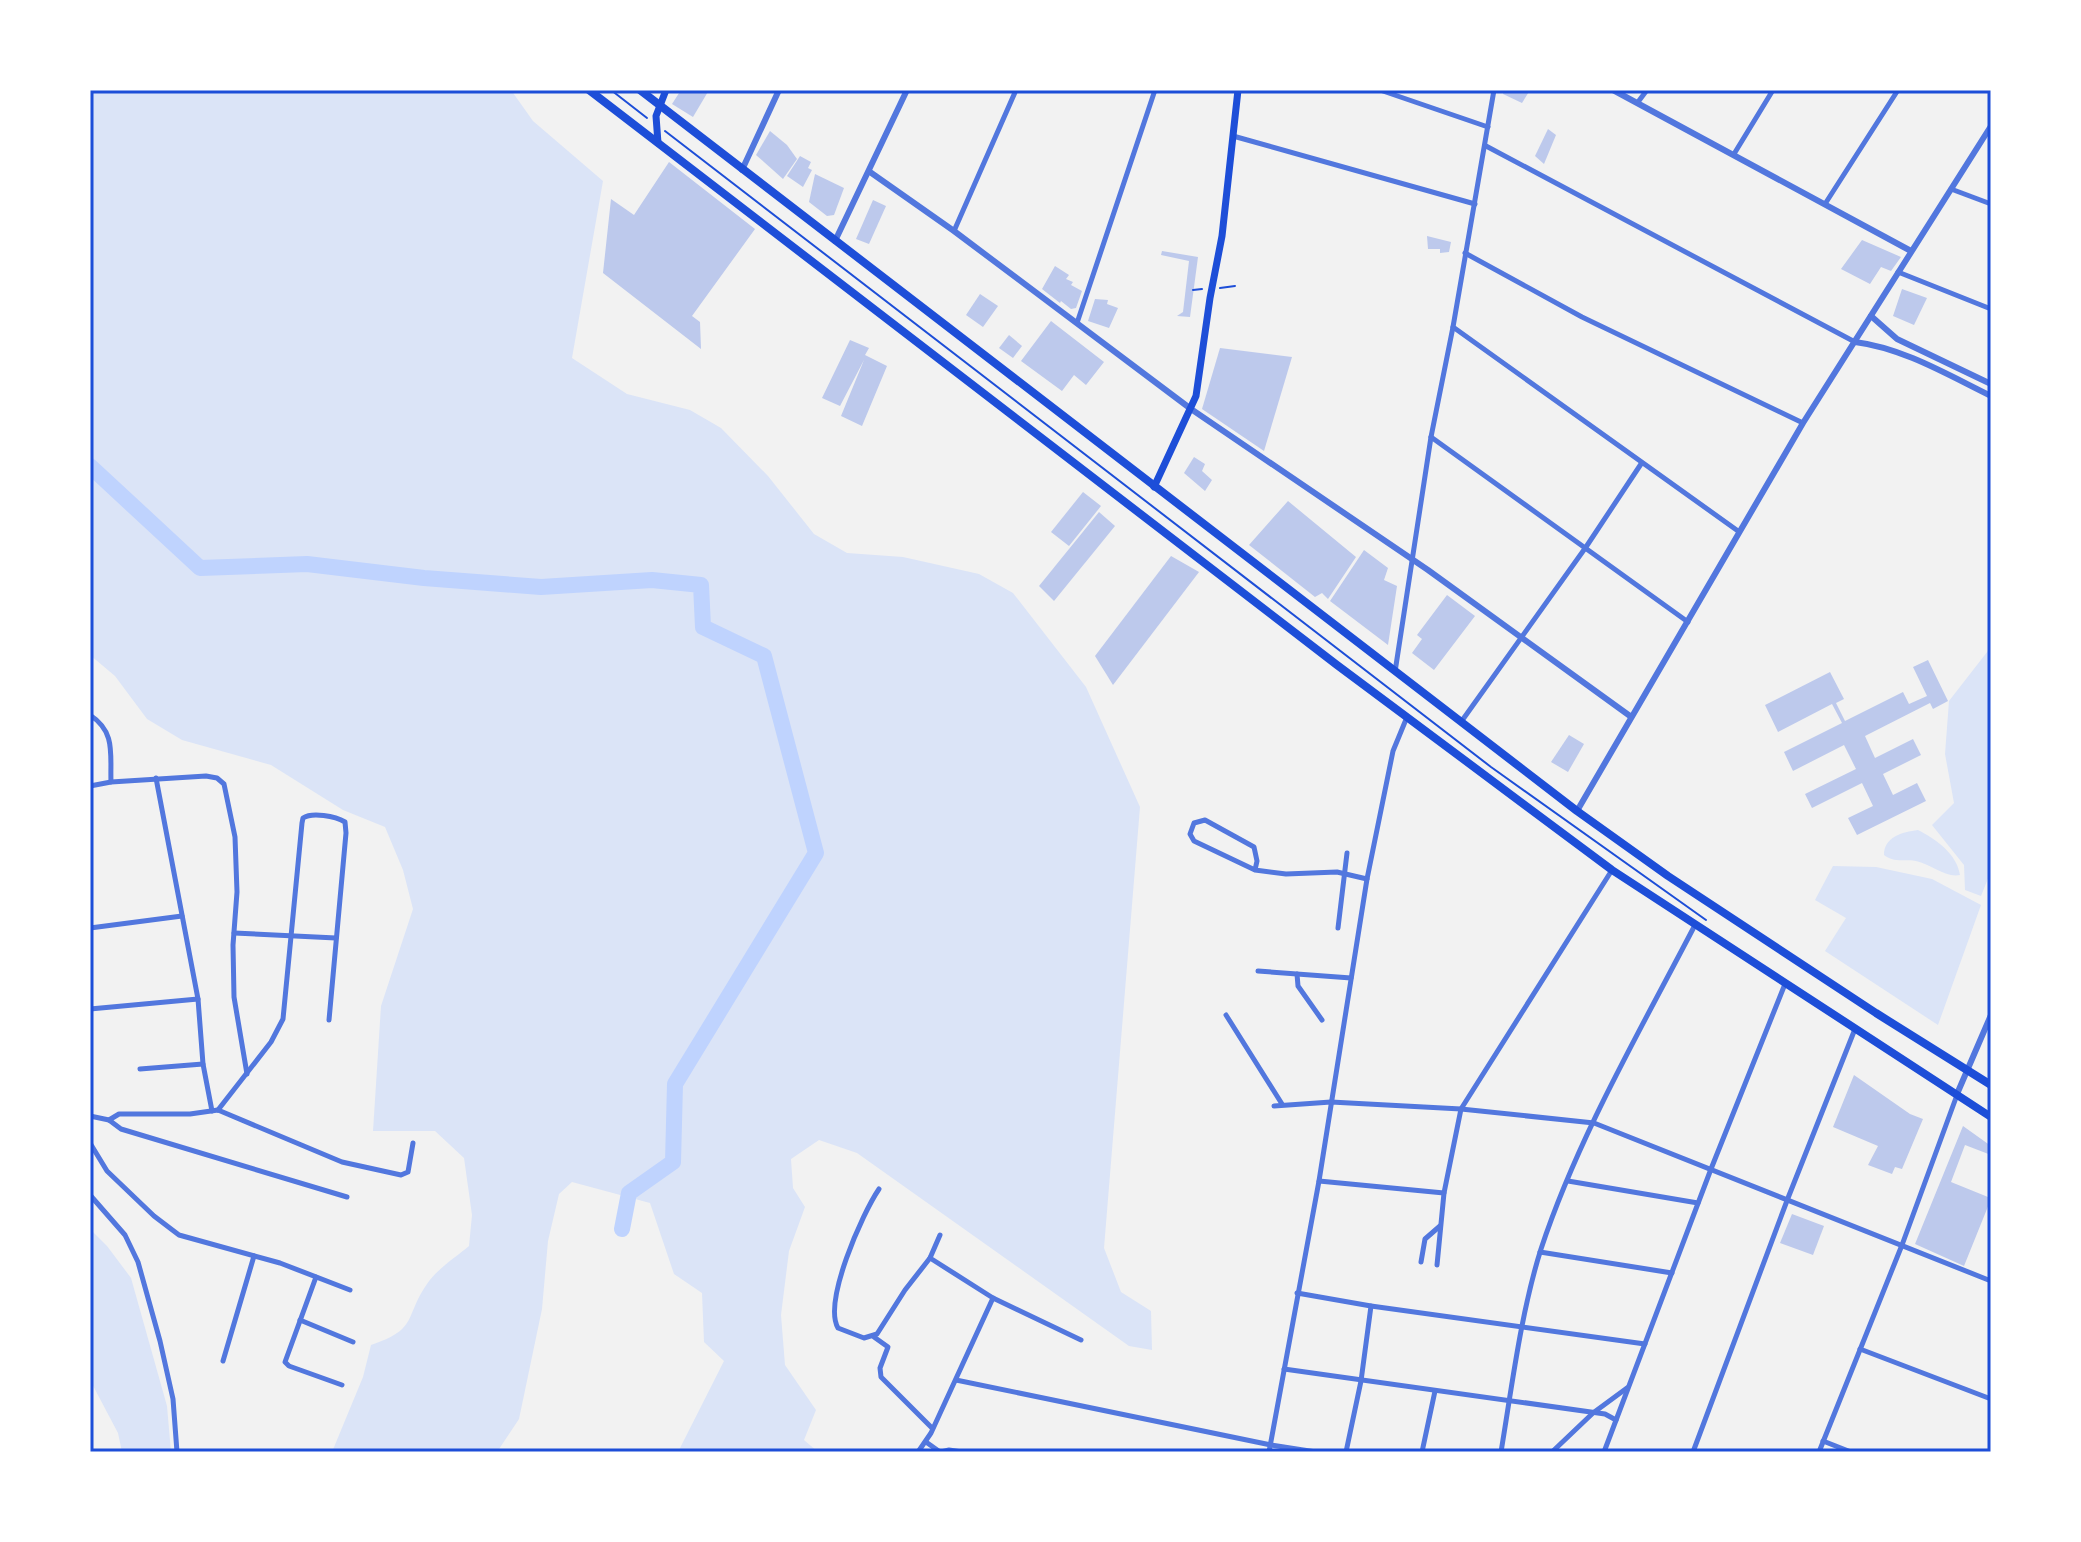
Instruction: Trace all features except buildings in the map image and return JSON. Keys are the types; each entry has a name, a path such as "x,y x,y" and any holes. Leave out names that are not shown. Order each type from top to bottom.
{"highway":[{"path":"589,90 1407,717 1612,870 1991,1117"},
{"path":"640,90 1577,811 1680,885 1991,1085"}],"main road":[{"path":"659,145 655,124 666,90"},
{"path":"1154,487 1196,396 1222,236 1238,90"}],"street":[{"path":"742,170 779,90"},
{"path":"835,241 907,90"},
{"path":"954,231 1016,90"},
{"path":"1077,323 1151,111 1155,90"},
{"path":"1380,90 1488,127"},
{"path":"1395,673 1431,437 1494,90"},
{"path":"1613,90 1911,251"},
{"path":"1638,102 1647,90"},
{"path":"1734,154 1773,90"},
{"path":"1825,204 1898,90"},
{"path":"1577,811 1803,423 1991,126"},
{"path":"1233,136 1475,204"},
{"path":"1486,146 1855,342 1913,360 1991,396"},
{"path":"870,172 954,231 1191,409 1413,559 1630,716"},
{"path":"1951,189 1991,204"},
{"path":"1465,253 1582,317 1803,423"},
{"path":"1898,272 1991,309"},
{"path":"1871,316 1897,339 1991,384"},
{"path":"1453,327 1738,531"},
{"path":"1431,437 1688,622"},
{"path":"1461,722 1641,464"},
{"path":"90,715 104,726 109,736 111,782"},
{"path":"1270,1449 1319,1181 1367,879 1393,751 1407,717"},
{"path":"90,786 206,776 217,778 224,784 237,860 234,997 247,1074"},
{"path":"156,778 198,999 203,1064 215,1110"},
{"path":"215,1110 271,1042 283,1019 303,818 308,815 345,822 329,1020"},
{"path":"1255,870 1254,847 1205,820 1191,826 1190,834 1194,841 1255,870 1286,874 1333,872 1367,879"},
{"path":"1338,928 1347,853"},
{"path":"1437,1265 1444,1193 1461,1109 1612,870"},
{"path":"90,928 182,916"},
{"path":"1501,1452 1540,1252 1594,1123 1695,925"},
{"path":"234,933 336,938"},
{"path":"1258,971 1351,978"},
{"path":"1297,974 1298,986 1322,1020"},
{"path":"1604,1452 1711,1169 1786,983"},
{"path":"90,1009 198,999"},
{"path":"1226,1015 1282,1104"},
{"path":"1819,1452 1902,1245 1957,1094 1991,1015"},
{"path":"1693,1452 1788,1198 1856,1028"},
{"path":"140,1069 203,1064"},
{"path":"1274,1106 1331,1102 1461,1109 1594,1123 1991,1281"},
{"path":"109,1120 119,1114 190,1114 215,1110 342,1162 401,1175 408,1172 413,1143"},
{"path":"90,1116 109,1120 121,1129 347,1197"},
{"path":"90,1143 107,1171 170,1230 350,1290"},
{"path":"1319,1181 1444,1193"},
{"path":"1568,1181 1698,1203"},
{"path":"879,1189 845,1260 832,1315 836,1326 841,1329 864,1338 874,1337 888,1347 879,1371 881,1377 932,1428"},
{"path":"90,1195 125,1235 138,1262 173,1399 177,1452"},
{"path":"1421,1262 1425,1239 1441,1226"},
{"path":"874,1337 930,1258 940,1235"},
{"path":"1540,1252 1672,1273"},
{"path":"223,1361 254,1256"},
{"path":"930,1258 993,1298 1081,1340"},
{"path":"316,1277 285,1357 286,1363 342,1385"},
{"path":"1297,1293 1645,1344"},
{"path":"918,1452 926,1442 993,1298"},
{"path":"1346,1452 1361,1381 1371,1306"},
{"path":"300,1320 353,1342"},
{"path":"1860,1349 1991,1399"},
{"path":"1284,1369 1609,1415 1616,1420"},
{"path":"956,1380 1270,1449 1316,1452"},
{"path":"1552,1452 1593,1413 1628,1387"},
{"path":"1422,1452 1435,1391"},
{"path":"1823,1441 1851,1452"},
{"path":"926,1442 940,1452 962,1452"}],"path":[{"path":"611,90 1491,767 1709,922"}],"shaded area":[{"path":"90,90 511,90 533,121 603,181 572,358 627,394 690,410 721,428 768,476 814,534 847,553 903,557 979,574 1013,593 1086,687 1140,807 1104,1248 1121,1292 1151,1311 1152,1350 1129,1346 857,1153 819,1140 791,1159 793,1188 805,1207 789,1251 781,1315 785,1365 816,1410 804,1440 818,1452 678,1452 724,1361 704,1342 702,1293 674,1274 650,1203 572,1182 559,1194 548,1241 542,1309 519,1419 497,1452 332,1452 363,1377 371,1345 404,1327 431,1279 469,1246 472,1215 464,1158 435,1131 373,1131 381,1006 413,909 403,870 385,827 343,810 271,765 182,740 147,719 115,676 90,655"},
{"path":"1991,647 1991,871 1981,896 1965,890 1964,865 1932,825 1954,803 1945,754 1949,701"},
{"path":"1918,830 1950,854 1960,875 1884,855 1891,840 1900,834"},
{"path":"1833,866 1876,867 1932,879 1981,905 1938,1025 1825,951 1846,918 1815,900"},
{"path":"90,1229 131,1278 167,1406 171,1452 122,1452 118,1433 90,1380"}],"waterway":[{"path":"90,466 200,568 307,564 424,578 541,587 652,580 701,585 703,627 764,656 816,853 675,1084 673,1162 629,1193 622,1229"}]}
